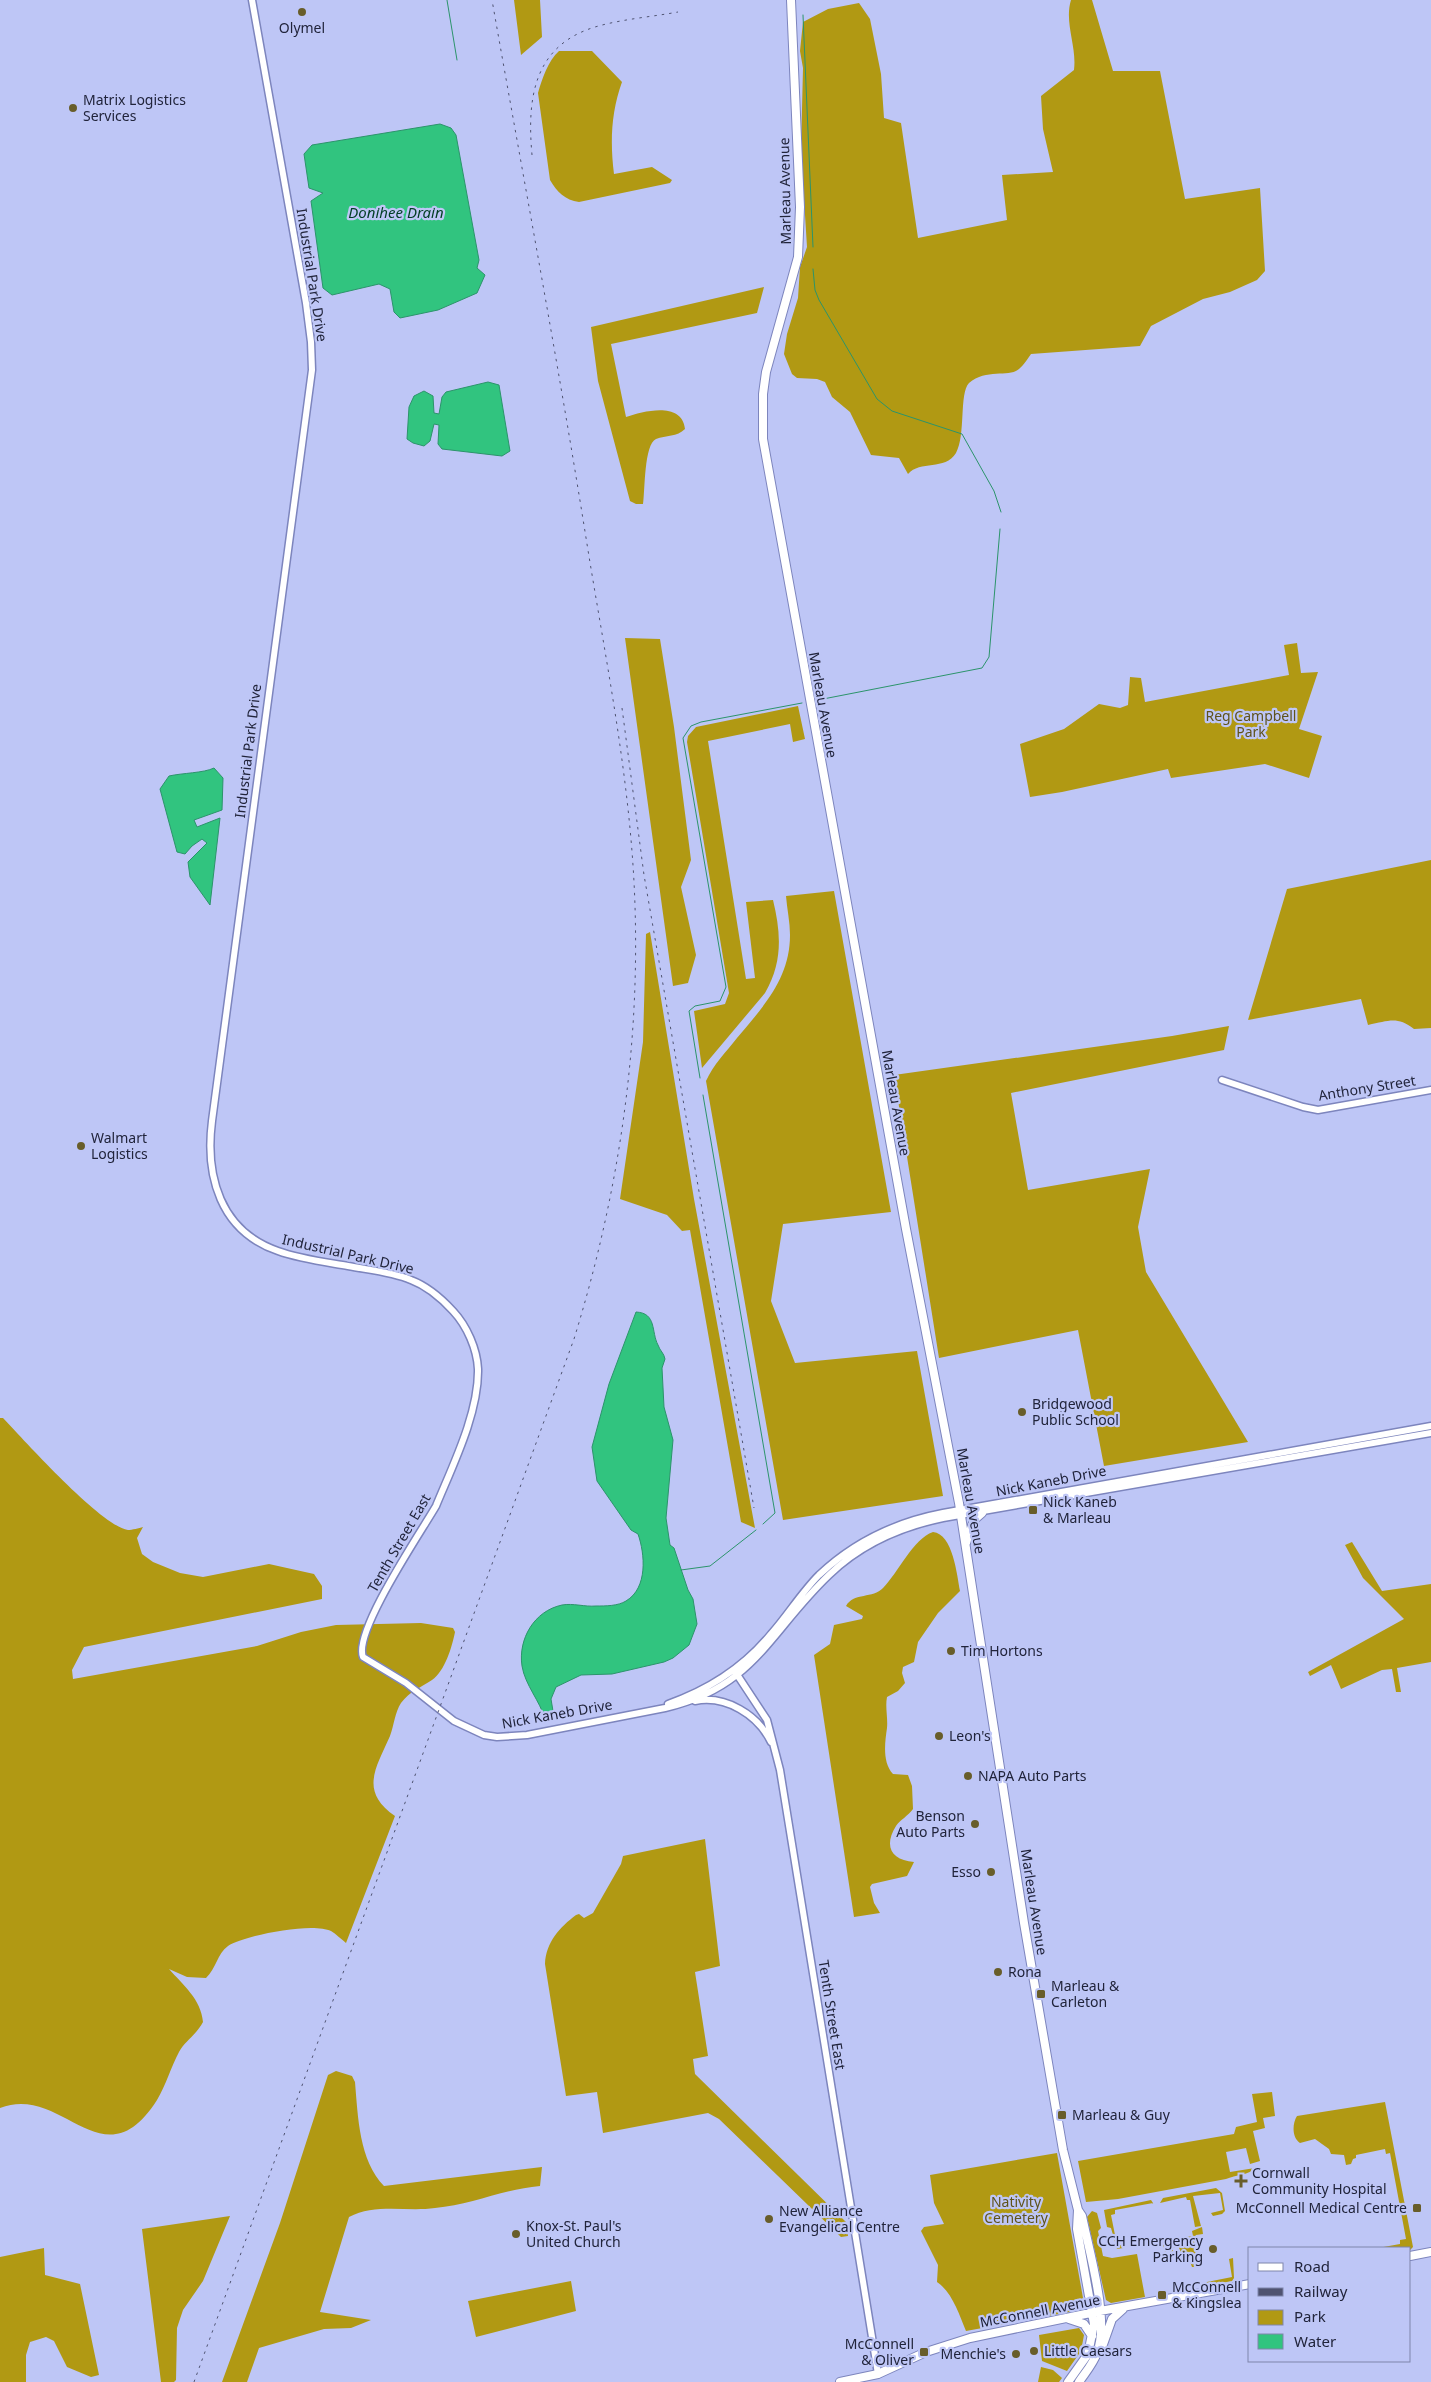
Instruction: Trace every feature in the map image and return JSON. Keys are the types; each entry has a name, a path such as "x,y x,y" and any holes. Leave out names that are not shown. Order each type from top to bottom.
{"main road":[{"name":"Marleau Avenue","path":"791,0 800,207 798,258 766,372 763,394 763,439 966,1545 1024,1923 1063,2150 1078,2210 1082,2216 1096,2312"},
{"path":"966,1545 974,1520 982,1513"},
{"path":"1411,2256 1431,2252"},
{"name":"McConnell Avenue","path":"840,2382 878,2374 926,2352 970,2338 1096,2312 1248,2284"},
{"path":"1079,2382 1103,2347 1112,2319 1126,2307"},
{"path":"1068,2382 1086,2357 1093,2338 1096,2312"},
{"path":"1092,2364 1100,2344 1102,2327 1096,2312"},
{"path":"1062,2319 1074,2319 1082,2322 1088,2328 1093,2338"}],"street":[{"name":"Industrial Park Drive","path":"252,0 306,303 312,370 211,1128 209,1155 211,1173 224,1205 233,1219 253,1238 268,1247 290,1254 412,1280 446,1303 465,1327 473,1346"},
{"name":"Anthony Street","path":"1222,1080 1303,1107 1318,1110 1431,1090"},
{"name":"Tenth Street East","path":"369,1662 363,1657 361,1651 378,1604 436,1506 466,1427 476,1393 478,1368 473,1346"},
{"name":"Nick Kaneb Drive","path":"369,1662 406,1683 454,1721 484,1735 497,1737 527,1735 682,1704 710,1692 763,1652 817,1587 848,1558 905,1528 960,1513 1431,1426"},
{"name":"Nick Kaneb Drive","path":"960,1513 982,1513 1431,1433"},
{"name":"Tenth Street East","path":"736,1673 767,1720 776,1754 878,2374"},
{"name":"Nick Kaneb Drive","path":"650,1710 736,1673"},
{"path":"682,1704 700,1700 718,1701 740,1709 762,1727 771,1740 776,1754"}],"green space":[{"path":"514,0 540,0 542,37 521,55"},
{"path":"1071,0 1092,0 1113,71 1160,71 1185,199 1260,188 1265,271 1257,280 1230,292 1203,299 1151,326 1140,346 1031,354 1023,366 1015,372 990,374 976,378 966,388 961,436 956,453 946,462 919,467 908,474 899,458 871,455 850,412 832,397 825,382 817,379 797,378 792,374 784,354 787,334 798,298 800,267 807,247 801,151 803,68 800,51 803,22 828,9 859,3 870,19 881,74 884,118 901,123 918,238 1007,220 1002,175 1053,172 1043,129 1041,96 1074,70 1074,52 1069,17"},
{"path":"559,51 592,51 622,82 618,93 612,128 614,174 652,167 672,180 670,183 579,202 562,195 556,188 550,180 538,93 549,65"},
{"path":"764,287 757,313 611,344 626,417 642,412 670,411 677,414 682,420 685,429 675,435 656,439 652,443 647,458 643,504 636,504 630,501 598,381 591,327"},
{"path":"625,638 660,639 674,727 691,860 681,887 696,955 688,983 673,986"},
{"name":"Reg Campbell Park","path":"1297,643 1301,673 1318,672 1299,729 1322,736 1309,778 1265,764 1171,778 1168,769 1030,797 1020,744 1064,729 1099,704 1120,708 1128,705 1130,677 1141,678 1145,702 1289,675 1284,645"},
{"path":"798,706 805,739 793,742 790,724 708,741 746,979 755,978 746,902 773,900 778,924 779,947 775,970 765,993 702,1068 694,1011 725,1004 729,993 687,742 688,736 696,727"},
{"path":"1431,860 1431,1028 1414,1029 1398,1021 1368,1025 1361,999 1248,1020 1287,889"},
{"path":"834,891 891,1212 783,1224 771,1301 795,1363 917,1351 943,1496 783,1520 706,1081 720,1059 766,1003 786,965 790,925 786,896"},
{"path":"650,932 694,1199 755,1528 741,1522 690,1230 682,1231 667,1215 620,1199 643,1042 646,934"},
{"path":"1229,1026 1224,1050 1011,1093 1028,1190 1150,1169 1138,1227 1146,1272 1248,1442 1104,1466 1078,1330 939,1358 894,1075 1172,1036"},
{"path":"0,1418 3,1418 63,1481 100,1514 116,1525 128,1530 143,1527 137,1538 142,1554 153,1562 180,1573 203,1577 269,1564 314,1574 322,1586 322,1599 84,1647 72,1670 73,1679 257,1646 301,1632 336,1625 421,1623 453,1628 455,1632 450,1651 441,1671 401,1703 376,1769 374,1788 377,1797 384,1807 395,1816 346,1943 331,1931 322,1929 309,1928 279,1931 249,1938 228,1946 221,1953 206,1978 187,1977 169,1969 195,1999 202,2014 203,2022 179,2052 157,2100 137,2124 119,2134 100,2133 44,2108 23,2104 0,2108"},
{"path":"933,1532 940,1534 950,1547 960,1591 938,1613 918,1642 914,1662 903,1667 902,1673 905,1683 898,1691 887,1697 886,1701 885,1752 887,1764 893,1774 908,1775 912,1786 913,1809 896,1826 892,1833 890,1846 895,1855 906,1861 914,1862 907,1876 872,1884 870,1887 874,1903 880,1913 854,1917 814,1655 830,1644 834,1625 862,1619 863,1616 846,1606 849,1602 883,1588 912,1549"},
{"path":"1352,1542 1382,1591 1431,1584 1431,1662 1397,1668 1401,1692 1396,1692 1392,1669 1382,1670 1341,1689 1331,1665 1310,1676 1308,1672 1404,1619 1363,1578 1345,1545"},
{"path":"705,1839 720,1966 695,1972 708,2056 693,2059 695,2074 847,2223 848,2236 841,2237 719,2119 708,2113 603,2133 597,2092 566,2096 545,1964 551,1942 559,1930 576,1915 579,1914 584,1918 593,1913 621,1864 623,1856"},
{"path":"336,2071 352,2076 355,2082 361,2137 369,2164 384,2186 542,2167 540,2186 513,2190 462,2204 424,2209 369,2210 349,2217 320,2312 371,2320 351,2328 324,2329 259,2348 247,2382 222,2382 280,2223 328,2075"},
{"path":"1272,2092 1275,2116 1263,2118 1265,2128 1253,2131 1260,2161 1250,2164 1246,2148 1226,2152 1230,2172 1255,2168 1253,2170 1246,2174 1226,2179 1118,2199 1086,2202 1078,2161 1234,2134 1236,2127 1257,2122 1252,2094"},
{"path":"1385,2102 1413,2247 1411,2249 1411,2247 1384,2247 1400,2244 1400,2240 1406,2239 1390,2153 1386,2154 1385,2149 1356,2155 1351,2164 1346,2165 1344,2155 1331,2154 1329,2149 1315,2139 1300,2143 1297,2141 1294,2127 1297,2116"},
{"name":"Nativity Cemetery","path":"1057,2153 1083,2298 1075,2311 966,2331 951,2297 937,2282 938,2265 921,2231 924,2227 944,2224 934,2203 930,2175"},
{"path":"1216,2188 1222,2193 1225,2211 1222,2214 1213,2216 1211,2213 1223,2210 1220,2193 1193,2196 1201,2226 1195,2227 1190,2200 1187,2200 1186,2197 1160,2203 1163,2198"},
{"path":"1151,2200 1153,2203 1115,2210 1115,2214 1111,2215 1117,2245 1122,2245 1123,2248 1117,2249 1111,2228 1107,2227 1104,2210"},
{"path":"1092,2211 1097,2213 1101,2228 1098,2231 1103,2256 1112,2258 1137,2254 1145,2297 1111,2303 1106,2300 1087,2217"},
{"path":"230,2216 203,2281 183,2310 177,2328 176,2380 174,2382 161,2382 142,2229"},
{"path":"1202,2227 1203,2234 1196,2235 1194,2238 1197,2267 1192,2267 1188,2256 1184,2254 1165,2257 1165,2254 1181,2252 1179,2248 1172,2247 1173,2251 1165,2252 1162,2241 1193,2236 1192,2231"},
{"path":"44,2248 45,2275 80,2284 99,2375 91,2377 67,2367 54,2341 46,2337 30,2342 26,2355 26,2382 0,2382 0,2257"},
{"path":"1233,2258 1234,2278 1232,2281 1200,2287 1202,2283 1232,2277 1229,2259"},
{"path":"571,2281 576,2311 476,2337 468,2301"},
{"path":"1079,2328 1084,2335 1081,2351 1067,2371 1042,2361 1039,2335"},
{"path":"1041,2367 1053,2370 1062,2378 1059,2382 1038,2382"}],"water":[{"name":"Donihee Drain","path":"440,124 451,128 456,135 479,260 477,268 485,275 477,293 438,310 400,318 394,312 390,289 379,284 332,295 323,288 311,201 323,193 309,188 304,154 312,145"},
{"path":"488,382 499,385 510,451 502,456 442,449 438,444 439,425 434,424 430,441 424,446 407,439 409,407 414,396 424,391 433,396 434,413 439,414 442,397 446,392"},
{"path":"214,768 223,778 222,810 194,820 197,827 220,818 210,905 190,877 188,862 207,843 202,839 185,854 177,852 160,789 169,776"},
{"path":"636,1312 643,1313 650,1319 656,1340 665,1359 662,1368 664,1407 673,1440 666,1518 670,1545 674,1548 688,1590 693,1599 697,1624 689,1645 673,1658 664,1662 612,1674 581,1675 556,1687 551,1699 554,1717 545,1719 526,1680 522,1666 523,1646 530,1628 543,1613 562,1605 604,1606 623,1603 633,1595 641,1579 643,1561 638,1534 631,1530 597,1481 592,1447 609,1384"}],"waterway":[{"path":"447,0 457,60"},
{"path":"803,15 813,247"},
{"path":"813,269 815,290 819,300 877,399 892,411 962,434 994,491 1001,512"},
{"path":"818,700 982,668 989,657 1000,529"},
{"path":"700,1078 689,1011 695,1006 720,1001 726,987 683,738 691,726 701,722 802,703"},
{"path":"703,1095 775,1513 763,1524"},
{"path":"681,1570 710,1566 756,1530"}],"railway":[{"path":"194,2382 574,1339 604,1227 624,1113 631,1055 636,940 634,882 627,797 615,712 564,408 492,0"},
{"path":"532,155 531,114 533,95 538,77 558,47 574,36 605,24 678,12"},
{"path":"622,708 644,875 754,1508"}],"place":[{"name":"Olymel","path":"302,12"},
{"name":"Matrix Logistics Services","path":"73,108"},
{"name":"Walmart Logistics","path":"81,1146"},
{"name":"Bridgewood Public School","path":"1022,1412"},
{"name":"Nick Kaneb & Marleau","path":"1033,1510"},
{"name":"Tim Hortons","path":"951,1651"},
{"name":"Leon's","path":"939,1736"},
{"name":"NAPA Auto Parts","path":"968,1776"},
{"name":"Benson Auto Parts","path":"975,1824"},
{"name":"Esso","path":"991,1872"},
{"name":"Rona","path":"998,1972"},
{"name":"Marleau & Carleton","path":"1041,1994"},
{"name":"Marleau & Guy","path":"1062,2115"},
{"name":"Cornwall Community Hospital","path":"1241,2181"},
{"name":"McConnell Medical Centre","path":"1417,2208"},
{"name":"New Alliance Evangelical Centre","path":"769,2219"},
{"name":"Knox-St. Paul's United Church","path":"516,2234"},
{"name":"CCH Emergency Parking","path":"1213,2249"},
{"name":"McConnell & Kingslea","path":"1162,2295"},
{"name":"Little Caesars","path":"1034,2351"},
{"name":"McConnell & Oliver","path":"924,2352"},
{"name":"Menchie's","path":"1016,2354"}]}
